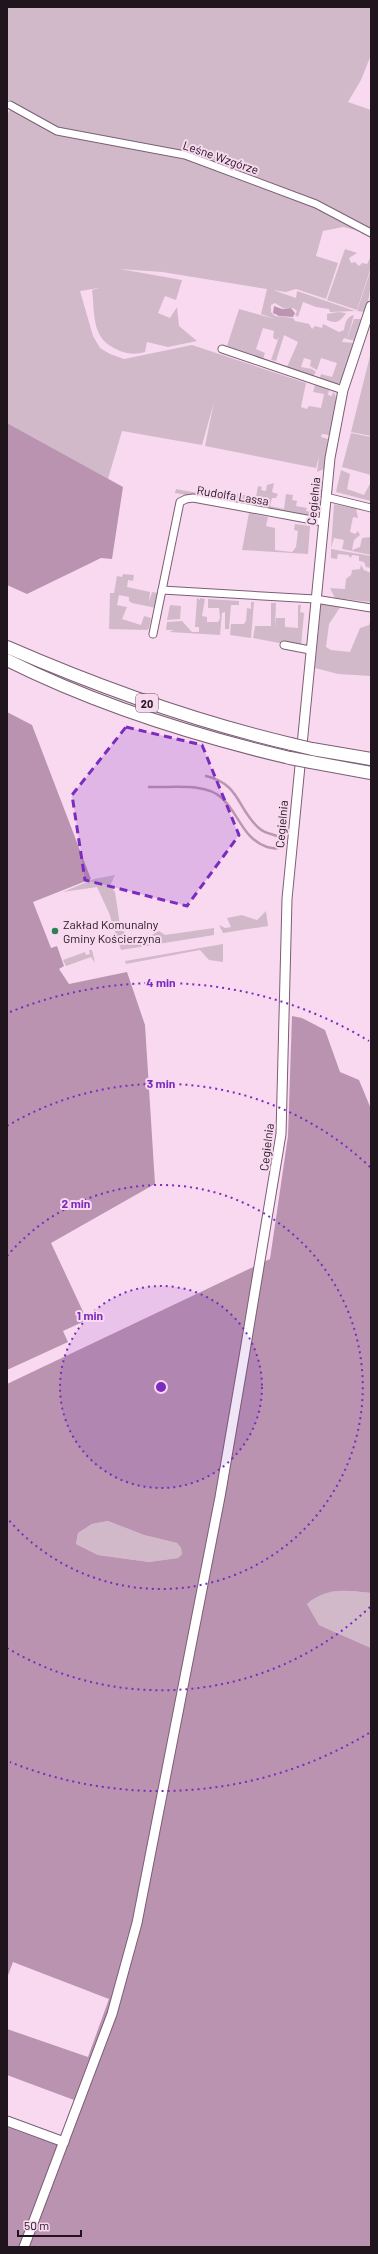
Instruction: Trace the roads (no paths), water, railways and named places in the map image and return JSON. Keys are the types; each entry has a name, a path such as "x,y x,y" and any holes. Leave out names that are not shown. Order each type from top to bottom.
{"main road":[{"name":"20","path":"7,647 137,699 201,721 291,744 371,759"},
{"name":"20","path":"7,660 66,687 156,722 214,740 290,758 371,773"}],"street":[{"name":"Leśne Wzgórze","path":"8,106 56,131 185,155 316,204 371,233"},
{"name":"Cegielnia","path":"24,2247 112,2014 137,1923 220,1497 281,1134 287,899 310,650 330,458 343,390 371,306"},
{"path":"222,349 343,390"},
{"path":"326,497 371,508"},
{"name":"Rudolfa Lassa","path":"153,634 180,502 193,498 323,522"},
{"path":"162,590 315,599 371,608"},
{"path":"284,645 310,650"},
{"path":"7,2121 64,2142"}],"waterway":[{"path":"206,776 226,785 238,798 247,814 260,829 279,837"},
{"path":"149,787 187,787 207,790 215,793 228,804 252,838 267,847 278,848"}],"place":[{"name":"Zakład Komunalny Gminy Kościerzyna","path":"55,931"}]}
